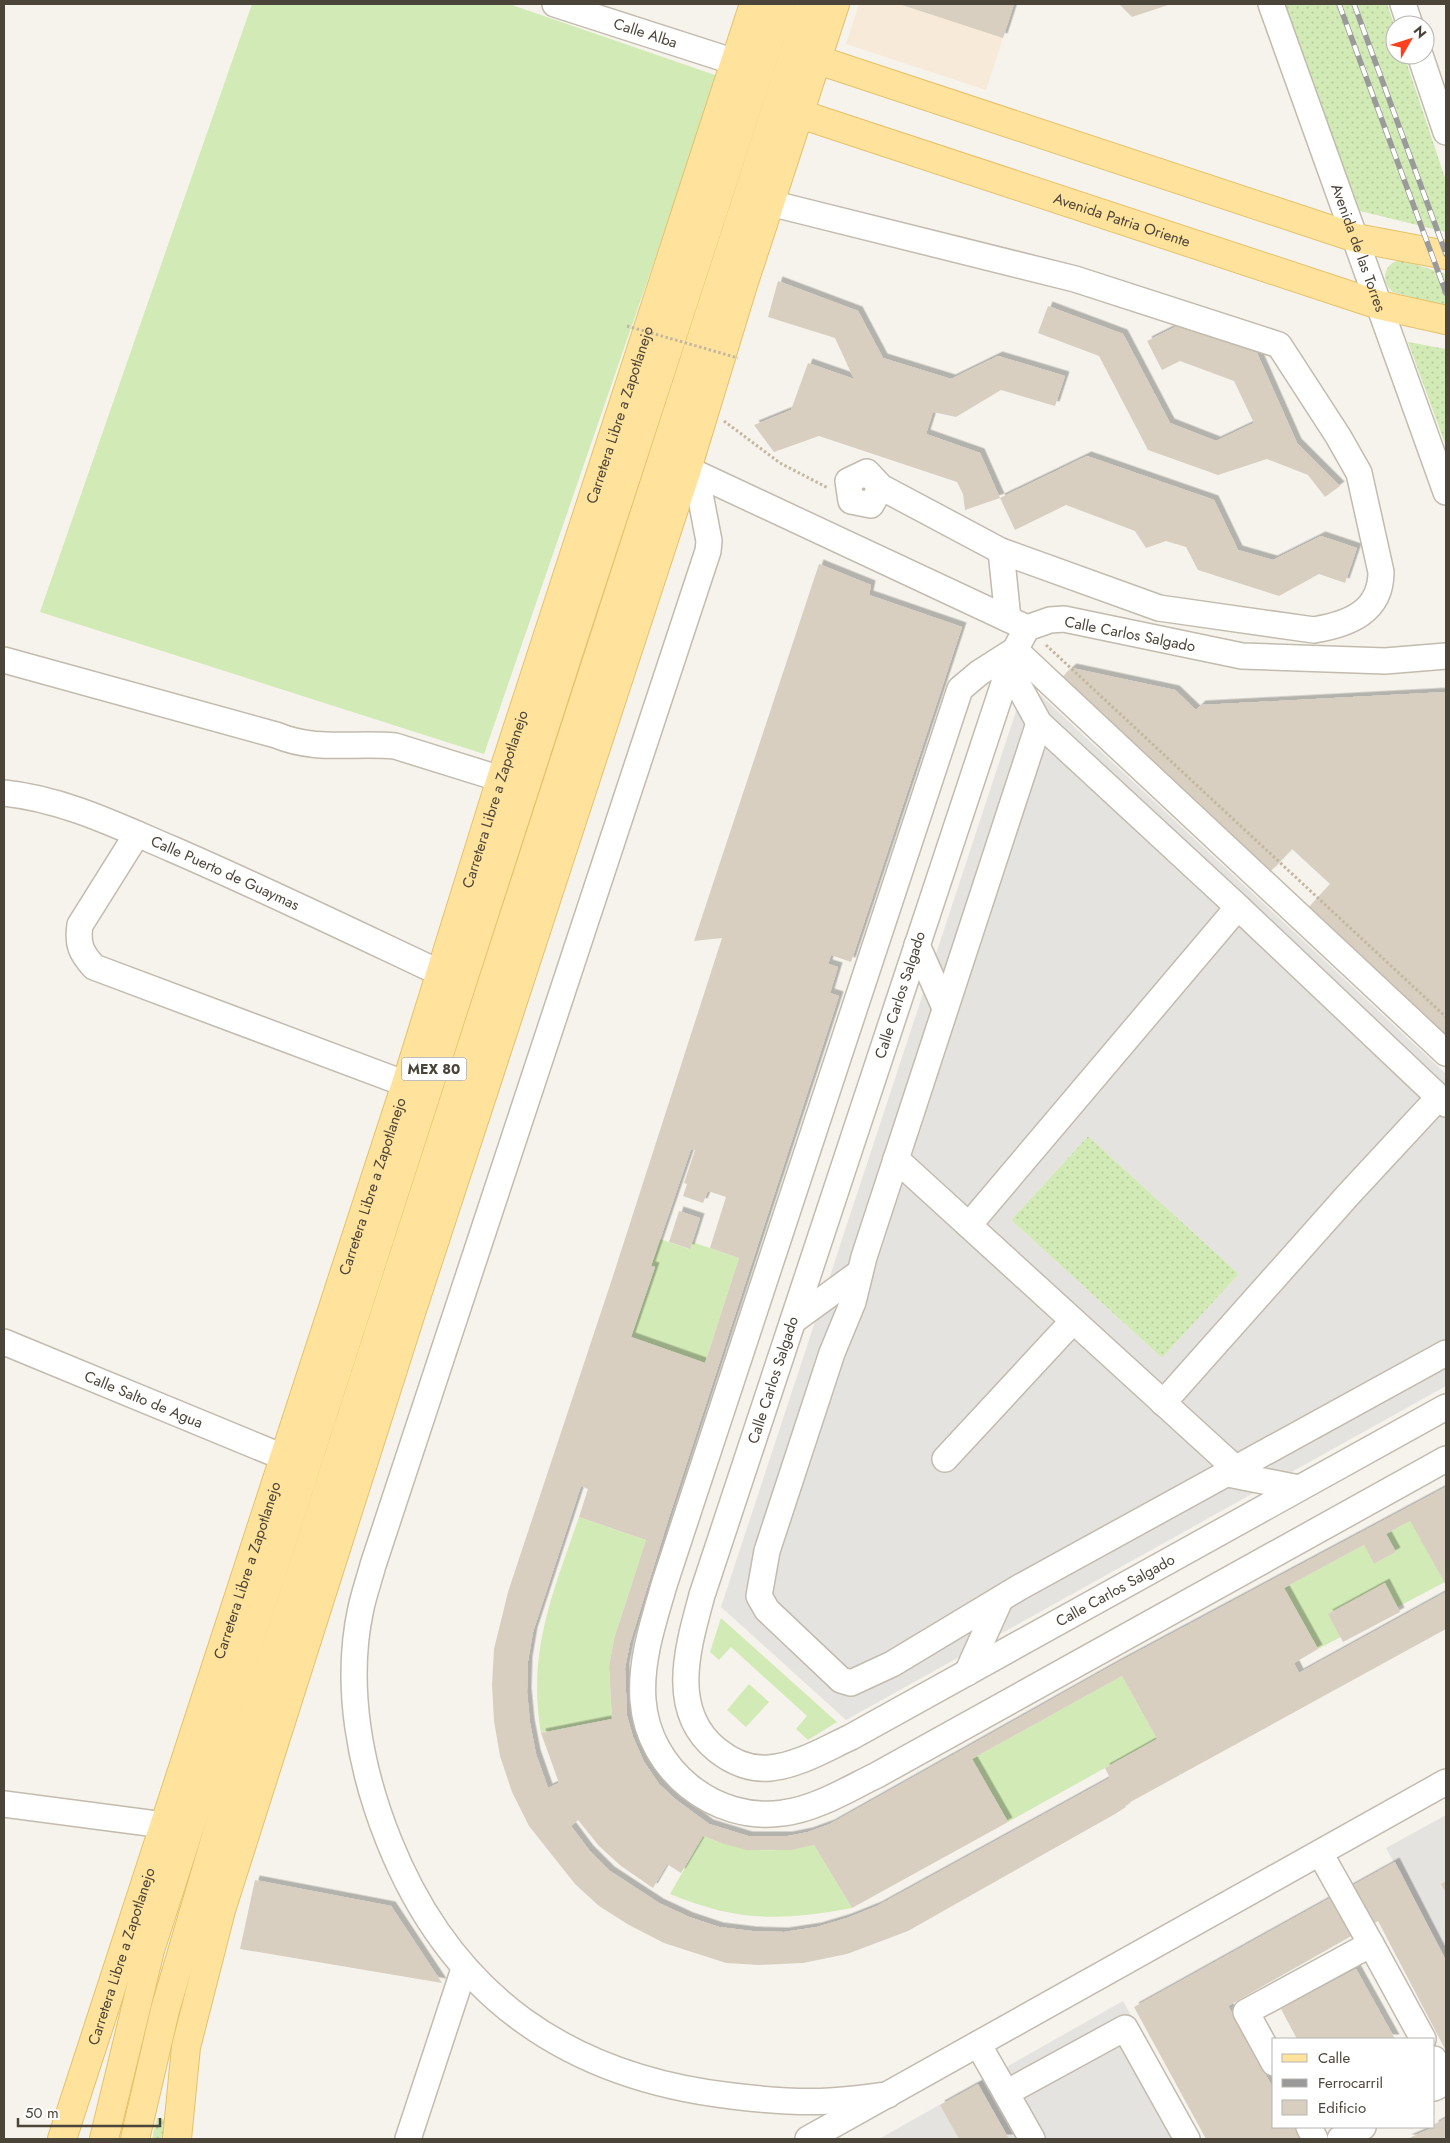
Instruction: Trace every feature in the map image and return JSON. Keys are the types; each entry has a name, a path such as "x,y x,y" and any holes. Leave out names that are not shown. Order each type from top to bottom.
{"main road":[{"name":"Carretera Libre a Zapotlanejo","path":"62,2139 406,1084 501,779 754,4"},
{"name":"Carretera Libre a Zapotlanejo","path":"104,2139 150,1950 570,648 781,4"},
{"name":"MEX 80","path":"135,2139 168,2000 224,1810 810,4"},
{"path":"177,2139 186,2047 221,1910 409,1318 691,471 770,203 835,4"},
{"path":"818,60 1356,238 1446,255"},
{"name":"Avenida Patria Oriente","path":"800,114 1379,304 1446,320"},
{"path":"298,1580 360,1442 409,1318"}],"street":[{"name":"Calle Alba","path":"555,4 735,62"},
{"name":"Avenida de las Torres","path":"1271,4 1446,492"},
{"path":"1423,65 1446,132"},
{"path":"770,203 1075,279 1280,345 1338,436 1359,473 1381,572 1381,587 1374,601 1362,613 1338,626 1314,630 1159,608 1000,551 881,487 867,472 848,481 852,501"},
{"path":"691,471 1018,623"},
{"path":"691,471 709,541 708,551 373,1565 361,1609 357,1636 355,1686 358,1725 366,1774 381,1821 399,1868 426,1917 464,1969 500,2004 547,2038 596,2062 643,2080 701,2092 767,2100 830,2101 888,2095"},
{"path":"1000,551 1018,623"},
{"name":"Calle Carlos Salgado","path":"1446,656 1385,661 1242,656 1064,619 1018,623 1013,656 792,1321 691,1634 685,1681 687,1704 692,1717 702,1735 722,1754 739,1764 768,1768 798,1761 851,1737 1446,1407"},
{"path":"1013,656 1016,682 1039,723 1443,1100 1348,1195 1163,1404"},
{"path":"1013,656 1446,1053"},
{"path":"1013,656 980,673 960,689 951,716 653,1623 643,1681 643,1701 653,1740 674,1773 706,1799 724,1807 764,1815 803,1809 878,1775 1446,1458"},
{"path":"4,660 276,735 296,743 362,747 380,744 395,746 501,779"},
{"path":"1039,723 859,1273 853,1302 832,1353 768,1551 759,1592 760,1602 841,1680 849,1683 892,1664 1020,1587 1446,1353"},
{"name":"Calle Puerto de Guaymas","path":"4,793 29,796 82,812 136,834 221,871 440,973"},
{"path":"136,834 80,925 78,941 83,955 94,966 406,1084"},
{"path":"969,1225 1238,907"},
{"path":"917,945 945,1008"},
{"path":"896,1159 1163,1404 1232,1472 1300,1488"},
{"path":"792,1321 859,1273"},
{"path":"944,1459 1073,1321"},
{"name":"Calle Salto de Agua","path":"4,1342 283,1457"},
{"path":"967,1673 1000,1600"},
{"path":"808,2139 1446,1782"},
{"path":"4,1804 164,1825"},
{"path":"1320,1853 1422,2038"},
{"path":"1272,2059 1246,2012 1371,1944"},
{"path":"408,2139 464,1969"},
{"path":"1006,2094 1125,2028 1187,2139"},
{"path":"978,2044 1032,2139"},
{"path":"1435,2061 1446,2082 1435,2088"},
{"path":"1309,2128 1315,2139"},
{"path":"1340,2139 1361,2128"}],"path":[{"path":"627,326 738,358"},
{"path":"720,418 780,463 852,501"},
{"path":"1018,623 1446,1017"}],"shaded area":[{"path":"859,4 1014,4 986,90 846,44"},
{"path":"1035,690 1446,1074 1446,1386 846,1720 721,1607 1018,705","holes":["1088,1136 1239,1274 1162,1358 1011,1220"]},
{"path":"1446,1815 1446,1958 1386,1848"},
{"path":"1123,2001 1199,2139 879,2139"}],"green space":[{"path":"252,4 509,4 718,76 484,754 40,612"},
{"path":"1284,4 1387,4 1391,15 1385,15 1385,65 1407,65 1446,181 1446,232 1360,211"},
{"path":"1401,260 1446,274 1446,306 1393,292 1389,288 1386,283 1385,273 1390,265"},
{"path":"1408,342 1446,349 1446,446"},
{"path":"1088,1136 1239,1274 1162,1358 1011,1220"},
{"path":"660,1239 689,1249 692,1242 739,1258 705,1363 631,1337 655,1267 651,1266"},
{"path":"579,1517 646,1540 614,1639 609,1666 612,1719 541,1733 537,1675 540,1649 552,1597"},
{"path":"1410,1521 1445,1582 1318,1649 1284,1588 1364,1545 1374,1564 1396,1552 1386,1534"},
{"path":"721,1618 837,1722 808,1740 796,1729 807,1716 731,1647 719,1660 710,1652"},
{"path":"1122,1676 1157,1739 1008,1822 972,1759"},
{"path":"749,1684 769,1702 746,1727 727,1710"},
{"path":"703,1836 731,1845 758,1850 785,1850 814,1845 852,1908 781,1917 759,1916 717,1910 670,1894"},
{"path":"157,2118 168,2120 166,2139 152,2139"}],"building":[{"path":"899,4 1014,4 1003,38"},
{"path":"1119,4 1171,4 1132,17"},
{"path":"778,281 858,311 883,358 951,379 998,356 1065,376 1055,406 1001,390 956,417 933,412 926,434 980,453 1000,498 965,510 963,494 957,482 819,436 774,452 754,425 791,410 808,363 854,379 835,338 768,317"},
{"path":"1048,306 1123,334 1170,423 1216,441 1254,423 1234,381 1180,361 1162,370 1147,341 1179,325 1257,353 1297,443 1340,486 1325,497 1308,475 1267,459 1218,475 1148,450 1099,356 1038,333"},
{"path":"1087,456 1214,500 1238,550 1273,560 1321,536 1357,548 1345,583 1319,574 1279,596 1198,570 1186,547 1166,541 1146,548 1135,531 1066,505 1015,530 1000,498"},
{"path":"819,564 871,585 869,595 962,627 851,962 831,955 828,964 838,967 830,993 839,996 669,1517 630,1643 625,1668 627,1716 633,1737 644,1762 659,1784 675,1799 709,1824 748,1836 788,1836 808,1832 830,1824 1115,1664 1446,1487 1446,1585 1410,1521 1386,1534 1396,1552 1374,1564 1364,1545 1284,1588 1318,1649 1294,1663 1299,1673 1446,1592 1446,1629 1125,1805 1126,1807 1115,1814 908,1931 847,1954 803,1963 759,1965 726,1963 664,1943 629,1925 599,1906 575,1884 529,1826 512,1792 500,1756 494,1721 492,1685 494,1649 508,1592 613,1276 722,938 694,941","holes":["691,1149 695,1150 684,1183 687,1184 683,1196 703,1203 708,1191 726,1197 710,1248 739,1258 705,1363 631,1337 655,1267 651,1266","581,1486 588,1489 579,1517 646,1540 614,1639 609,1666 612,1719 541,1733 559,1783 548,1788 536,1754 527,1692 528,1661 533,1632","1122,1676 1157,1739 1105,1768 1110,1778 877,1906 817,1927 784,1932 719,1927 689,1917 659,1903 610,1871 589,1850 571,1826 578,1820 599,1846 621,1866 653,1888 667,1864 681,1873 703,1836 747,1850 791,1850 814,1845 852,1908 1008,1822 972,1759"]},
{"path":"1072,668 1175,690 1196,710 1201,705 1446,692 1446,1036 1308,908 1330,884 1292,849 1270,872 1061,678"},
{"path":"679,1211 700,1218 690,1249 669,1242"},
{"path":"1385,1583 1400,1612 1343,1642 1328,1614"},
{"path":"1395,1862 1446,1961 1446,2051 1378,1921 1228,2006 1272,2086 1272,2128 1295,2128 1301,2139 1206,2139 1134,2007"},
{"path":"255,1880 391,1906 442,1983 240,1949"},
{"path":"1446,1881 1446,1893 1441,1884"},
{"path":"1356,1969 1394,2038 1296,2038 1281,2009"},
{"path":"978,2084 1009,2139 959,2139 940,2105"},
{"path":"1446,2118 1446,2139 1407,2139 1435,2128 1435,2124"}],"railway":[{"path":"1339,4 1446,293"},
{"path":"1354,4 1446,254"}]}
